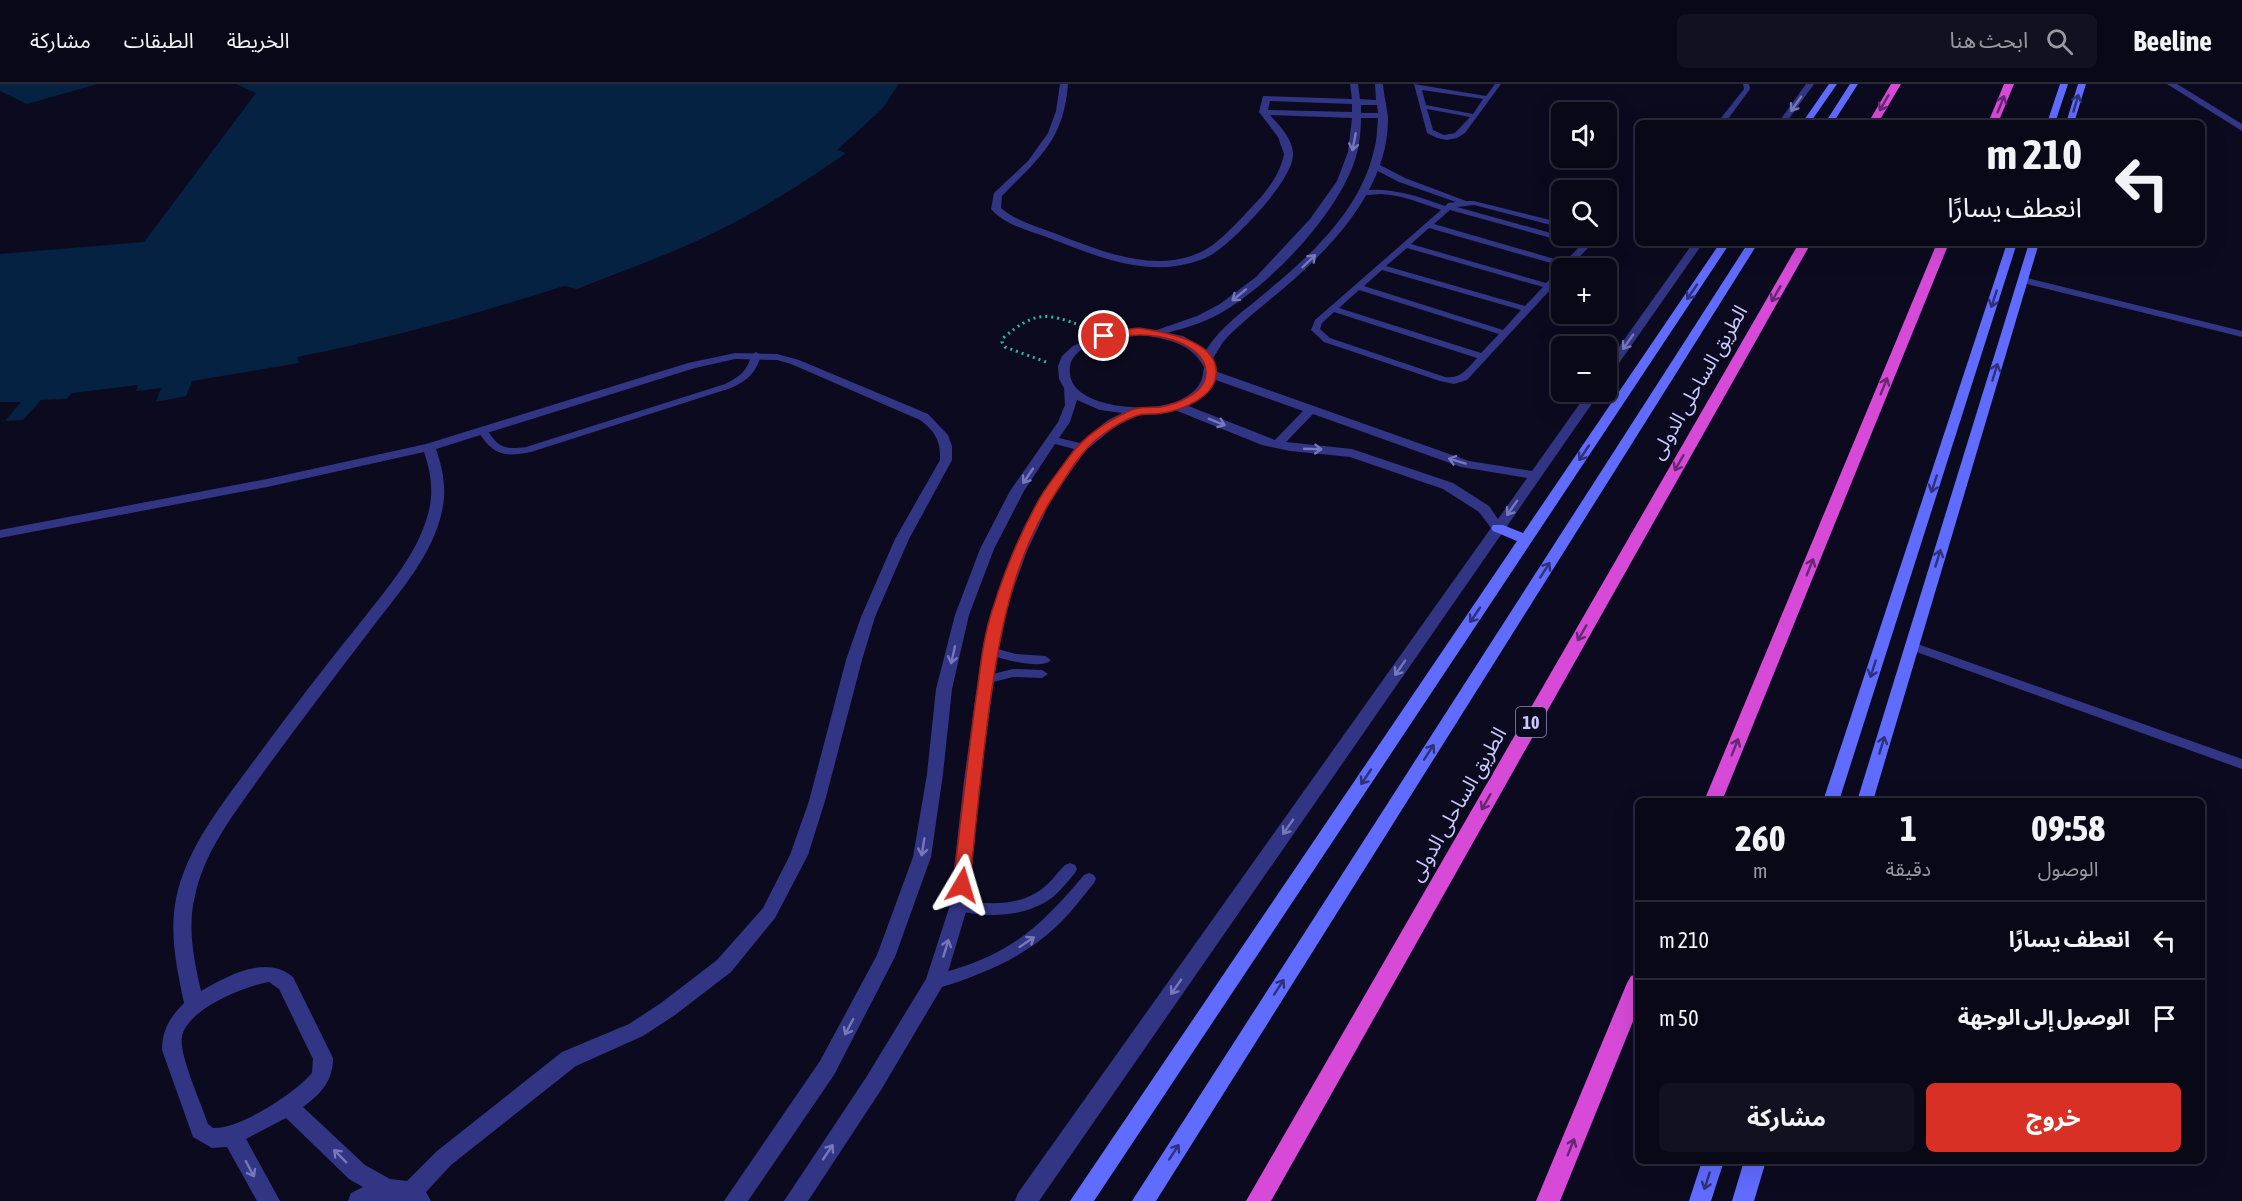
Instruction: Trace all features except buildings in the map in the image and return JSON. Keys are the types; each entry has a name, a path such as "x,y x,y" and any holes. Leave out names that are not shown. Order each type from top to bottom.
{"highway":[{"path":"1875,120 1896,84"},
{"path":"1994,120 2009,84"},
{"name":"الطريق الساحلى الدولى","path":"1258,1201 1803,246"},
{"path":"1714,798 1942,246"},
{"path":"1548,1201 1635,990"}],"main road":[{"path":"1808,120 1833,84"},
{"path":"1832,120 1854,84"},
{"path":"2052,120 2064,84"},
{"path":"2071,120 2082,84"},
{"path":"1081,1201 1723,246"},
{"path":"1143,1201 1751,246"},
{"path":"1831,798 2011,246"},
{"path":"1865,798 2033,246"},
{"path":"1498,528 1526,539"},
{"path":"1700,1201 1712,1164"},
{"path":"1743,1201 1754,1164"}],"street":[{"path":"1064,84 1063,109 1056,129 1030,164 997,195 996,208 1009,220 1119,258 1138,262 1174,263 1207,254 1254,212 1286,169 1289,158 1284,140 1263,112"},
{"path":"1157,333 1182,326 1223,306 1278,260 1302,235 1332,196 1345,174 1354,144 1357,115 1354,84"},
{"path":"1207,358 1222,334 1305,266 1330,239 1362,194 1382,146 1384,116 1379,84"},
{"path":"1784,120 1810,84"},
{"path":"2171,84 2242,128"},
{"path":"1263,112 1268,95 1383,104"},
{"path":"1304,99 1304,113"},
{"path":"1263,112 1384,116"},
{"path":"1617,358 1696,246"},
{"path":"2022,280 2242,334"},
{"path":"1121,332 1157,333 1187,342 1207,358 1211,374 1209,383 1202,392 1177,406 1156,411 1134,412 1095,405 1080,398 1064,378 1063,368 1067,358 1076,349 1104,336 1121,332"},
{"path":"0,534 256,485 429,447 702,362 735,356 756,355 795,362 924,417 936,425 944,436 947,447 946,460 902,539 868,616 849,678 817,801 799,855 769,913 724,966 668,1009 636,1030 569,1059 444,1158 415,1197 400,1189 387,1189 359,1201"},
{"path":"1211,374 1466,464 1509,473 1535,475"},
{"path":"735,1201 827,1068 886,957 922,857 935,774 944,689 962,615 987,549 1017,491 1064,422 1071,405 1070,388"},
{"path":"1026,1201 1587,402"},
{"path":"1177,406 1277,445 1352,453 1440,483 1473,500 1484,509 1498,528"},
{"path":"1277,445 1311,409"},
{"path":"795,1201 874,1083 935,982 959,905 990,651 998,612 1020,551 1046,498 1082,447 1096,434 1134,412"},
{"path":"1052,440 1082,447"},
{"path":"194,1005 182,927 185,897 195,868 209,838 288,725 400,581 421,550 433,520 439,493 437,468 429,447"},
{"path":"257,975 279,977 286,983 323,1058 323,1069 318,1080 308,1091 287,1105 232,1136 218,1138 207,1136 200,1130 169,1041 171,1031 178,1020 194,1005 257,975"},
{"path":"287,1105 348,1164 366,1178 387,1189"},
{"path":"232,1136 269,1201"}],"lane":[{"path":"1487,98 1418,86 1430,131 1439,136 1457,135 1473,116 1498,84"},
{"path":"1723,120 1747,89 1746,84"},
{"path":"1423,106 1473,116"},
{"path":"1375,166 1402,180 1464,202 1551,223"},
{"path":"1416,199 1430,190"},
{"path":"1362,194 1390,192 1447,208 1551,232"},
{"path":"1464,202 1447,208 1427,225 1315,326 1317,333 1321,337 1454,381 1464,378 1551,283"},
{"path":"1427,225 1551,264"},
{"path":"1405,245 1548,286"},
{"path":"1572,258 1581,246"},
{"path":"1380,267 1527,309"},
{"path":"1358,287 1505,333"},
{"path":"1333,309 1483,357"},
{"path":"483,430 491,446 497,450 515,452 527,450 738,382 752,370 756,355"},
{"path":"1912,646 2242,764"},
{"path":"990,651 1016,658 1045,660"},
{"path":"985,680 1013,673 1042,674"},
{"path":"959,905 989,910 1020,906 1048,893 1070,869"},
{"path":"935,982 990,964 1014,951 1056,918 1089,879"}],"path":[{"path":"1063,368 1008,349 1002,342 1026,319 1044,314 1056,316 1104,336"}],"water":[{"path":"0,84 97,84 27,104 0,91"},
{"path":"236,84 899,84 882,109 837,150 846,153 790,190 732,224 692,243 577,289 564,286 432,325 297,357 299,363 192,381 186,396 156,402 161,388 136,391 138,385 72,393 66,399 41,400 23,420 5,421 21,402 0,402 0,254 144,242 256,93"}],"route":[{"path":"962,885 985,680 998,612 1020,551 1046,498 1082,447 1096,434 1134,412 1164,410 1191,400 1209,383 1211,374 1207,358 1187,342 1173,336 1139,331 1104,336"}]}
